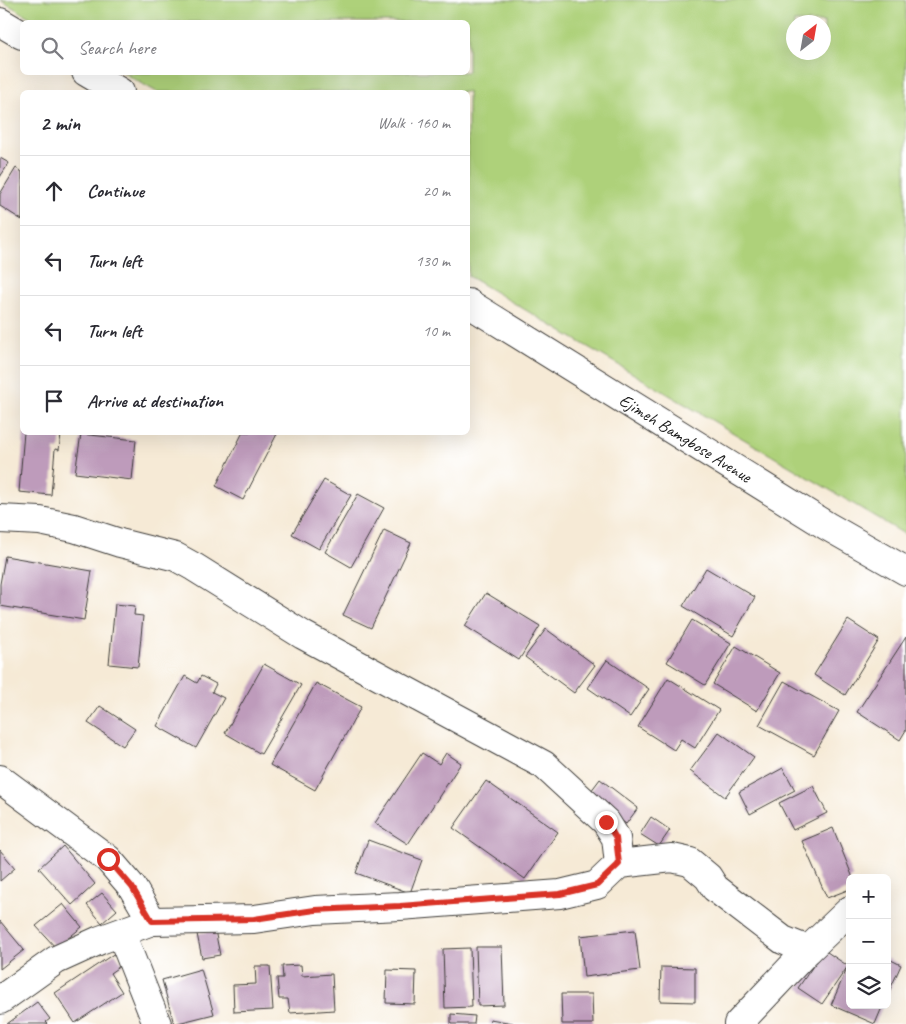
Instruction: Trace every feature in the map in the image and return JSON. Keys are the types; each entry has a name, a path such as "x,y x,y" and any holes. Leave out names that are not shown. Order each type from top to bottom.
{"street":[{"path":"0,22 20,34"},
{"path":"91,75 117,90"},
{"name":"Ejimeh Bamgbose Avenue","path":"470,305 827,526 906,571"},
{"path":"0,519 40,521 74,528 120,543 176,557 194,566 303,635 544,766 606,822 616,838 619,864"},
{"path":"0,779 108,859 132,887 152,921"},
{"path":"0,1000 56,960 152,921 254,919 315,910 400,906 560,894 597,885 619,864 672,858 690,862 708,877 715,888 783,940 808,950"},
{"path":"738,1024 808,950 846,914"},
{"path":"121,933 157,1024"}],"green space":[{"path":"0,0 906,0 906,535 470,277 470,90 153,90 127,75 470,75 470,20 35,20"}],"building":[{"path":"0,158 9,163 0,177"},
{"path":"16,168 20,171 20,219 0,206 0,194"},
{"path":"24,435 61,435 59,450 55,449 51,495 19,492"},
{"path":"81,435 136,440 132,480 75,473"},
{"path":"242,435 276,435 243,500 216,486"},
{"path":"324,480 351,495 319,549 292,534"},
{"path":"358,494 384,508 351,567 325,552"},
{"path":"384,530 411,543 371,628 343,615"},
{"path":"5,556 92,571 84,620 0,606 0,584"},
{"path":"706,568 755,597 733,636 683,606"},
{"path":"486,593 540,626 519,660 465,626"},
{"path":"115,604 135,606 134,615 143,616 138,667 109,664"},
{"path":"692,620 731,643 705,685 667,662"},
{"path":"848,620 879,640 845,695 814,675"},
{"path":"546,629 595,665 574,693 525,657"},
{"path":"906,637 906,730 900,740 857,712"},
{"path":"736,646 780,673 757,711 713,684"},
{"path":"607,660 649,689 630,717 588,688"},
{"path":"264,664 301,685 261,754 225,733"},
{"path":"185,676 197,683 201,676 216,684 212,692 224,698 196,748 157,726"},
{"path":"668,678 719,710 695,748 681,739 674,750 638,727"},
{"path":"784,681 839,711 814,755 759,725"},
{"path":"316,683 361,707 315,790 270,765"},
{"path":"100,706 135,729 123,746 88,723"},
{"path":"719,732 754,757 725,797 690,771"},
{"path":"422,753 439,764 446,753 461,763 408,844 375,823"},
{"path":"783,768 795,790 750,814 739,792"},
{"path":"600,779 638,808 626,824 588,795"},
{"path":"486,781 558,832 525,879 453,828"},
{"path":"813,786 827,813 793,830 779,803"},
{"path":"651,817 670,830 659,846 640,834"},
{"path":"833,828 851,874 846,874 846,891 827,898 802,841"},
{"path":"368,840 422,860 410,893 356,873"},
{"path":"63,846 95,884 72,905 39,868"},
{"path":"0,850 15,868 0,881"},
{"path":"102,893 117,910 102,923 87,905"},
{"path":"63,904 82,927 56,948 36,926"},
{"path":"0,921 24,950 0,969"},
{"path":"215,930 220,955 202,958 197,934"},
{"path":"635,930 640,970 584,977 580,936"},
{"path":"476,947 502,947 504,1005 478,1006"},
{"path":"470,948 472,1007 445,1008 443,949"},
{"path":"824,950 846,965 846,969 822,1004 798,988"},
{"path":"115,953 123,964 110,973 122,992 75,1023 55,993"},
{"path":"891,960 901,965 891,987"},
{"path":"301,965 302,976 332,974 334,1010 290,1013 288,999 279,999 277,978 283,978 282,966"},
{"path":"255,966 270,966 273,1010 234,1012 233,985 256,984"},
{"path":"661,967 695,968 695,1002 660,1001"},
{"path":"201,969 214,1014 174,1024 162,980"},
{"path":"387,970 416,971 415,1004 386,1003"},
{"path":"846,971 846,1009 881,1009 875,1024 831,1005"},
{"path":"561,994 592,994 593,1024 562,1024"},
{"path":"37,1002 50,1019 46,1022 48,1024 7,1024"},
{"path":"451,1014 475,1016 474,1024 451,1024"},
{"path":"490,1019 513,1023 513,1024 489,1024"}],"route":[{"path":"108,859 132,887 152,921 254,919 315,910 400,906 560,894 597,885 619,864 616,838 606,822"}]}
